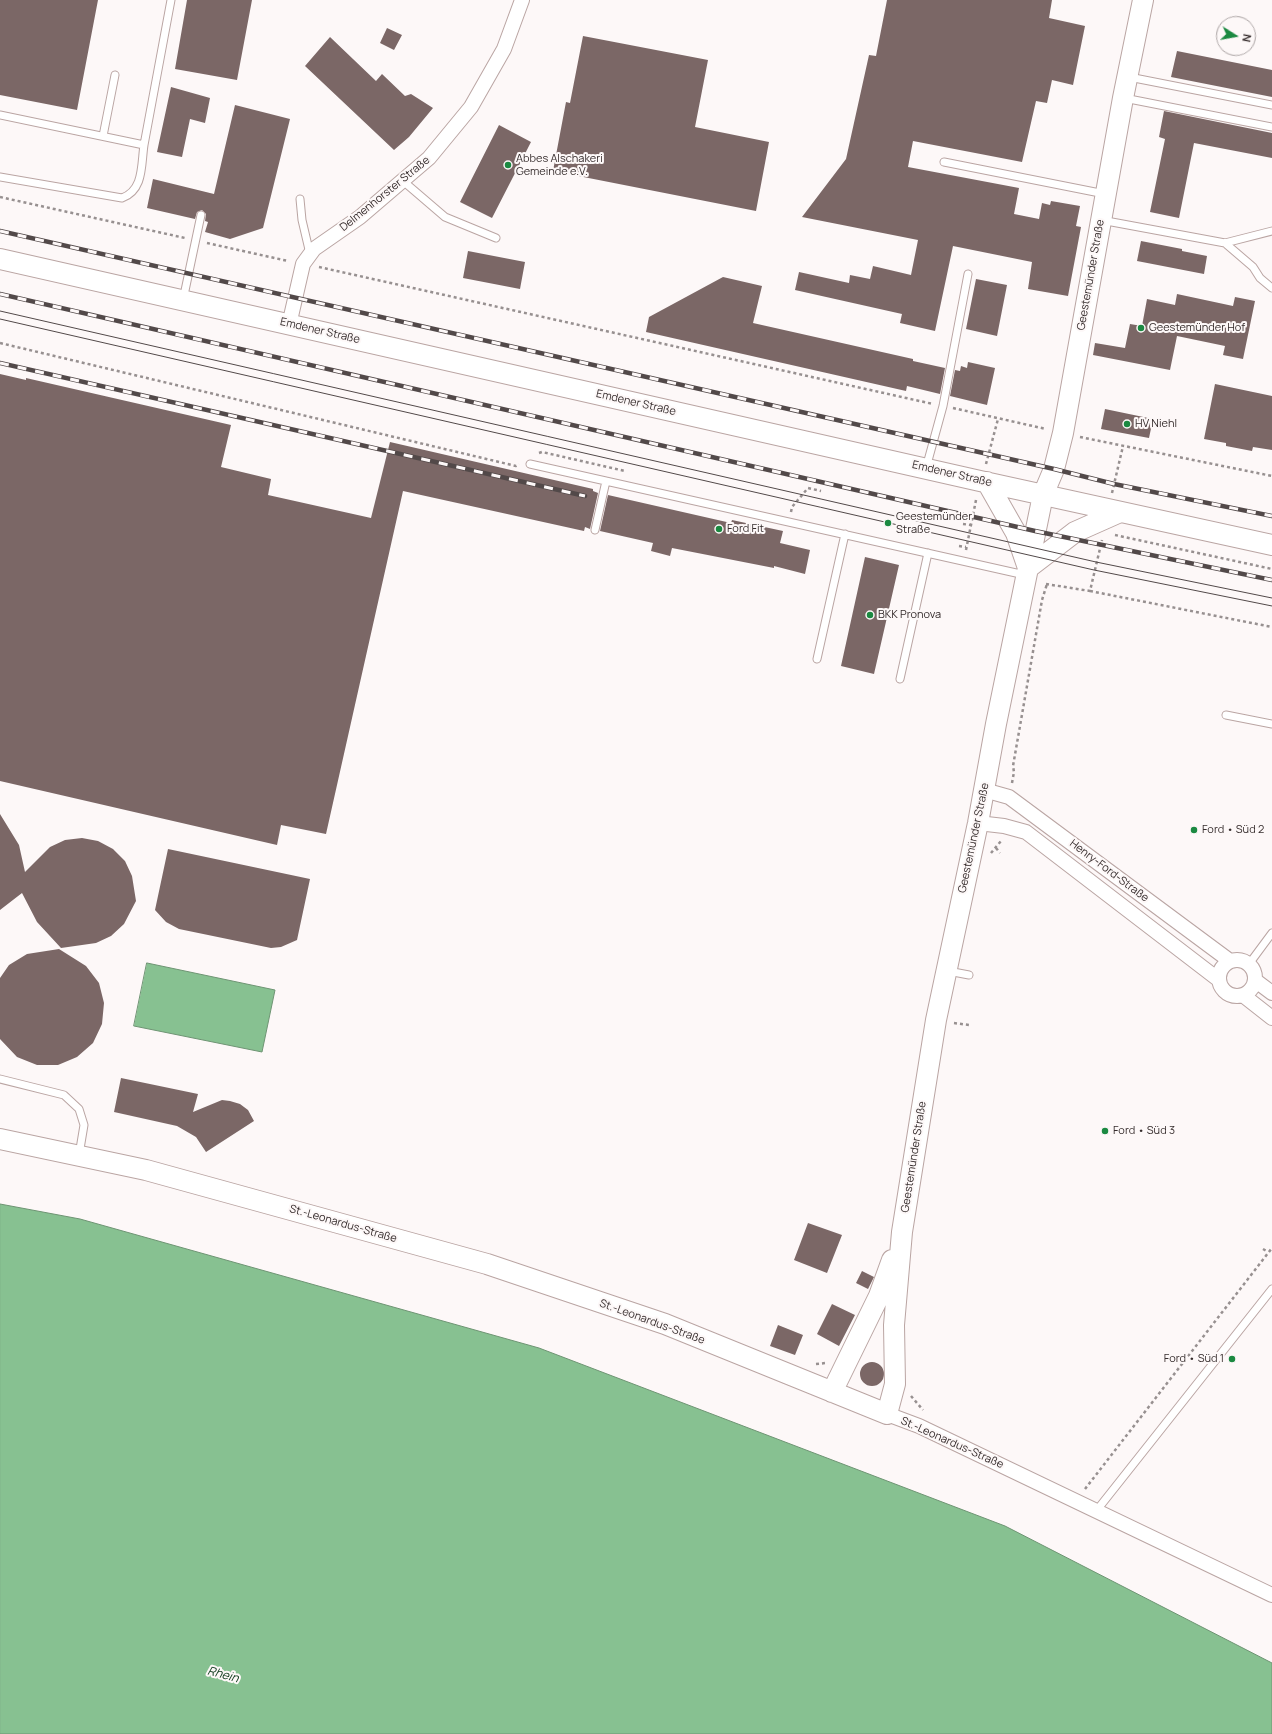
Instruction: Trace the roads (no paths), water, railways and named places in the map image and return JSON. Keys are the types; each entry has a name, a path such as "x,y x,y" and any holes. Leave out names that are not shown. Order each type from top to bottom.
{"street":[{"name":"Delmenhorster Straße","path":"306,259 314,249 360,217 429,158 471,107 504,49 522,0"},
{"name":"Geestemünder Straße","path":"886,1414 895,1384 894,1325 902,1232 936,1020 978,823 1043,495 1054,469 1063,433 1101,220 1143,0"},
{"name":"Emdener Straße","path":"0,259 1043,495 1110,518 1272,545"},
{"path":"289,324 306,259"},
{"path":"986,482 1016,533 1027,571 1075,532 1110,518"},
{"name":"Henry-Ford-Straße","path":"984,790 1009,797 1230,961 1240,960 1249,964"},
{"name":"Henry-Ford-Straße","path":"978,823 1004,826 1026,832 1219,980 1223,990 1227,994 1238,997 1244,996 1272,1018"},
{"path":"1219,980 1221,968 1230,961"},
{"path":"1244,996 1252,990 1256,981 1255,971 1249,964"},
{"path":"1256,981 1272,993"},
{"name":"St.-Leonardus-Straße","path":"0,1139 146,1170 487,1264 665,1324 919,1426 1272,1595"},
{"name":"Geestemünder Straße","path":"832,1392 879,1296 902,1232"}],"lane":[{"path":"0,177 122,198 129,195 139,183 144,145 171,0"},
{"path":"103,136 115,75"},
{"path":"1128,77 1272,105"},
{"path":"1124,98 1272,127"},
{"path":"0,115 144,145"},
{"path":"944,162 1106,194"},
{"path":"403,181 445,217 496,238"},
{"path":"300,199 306,259"},
{"path":"183,300 201,215"},
{"path":"1101,220 1225,243 1272,231"},
{"path":"1225,243 1253,268 1260,278 1272,288"},
{"path":"926,468 943,406 968,274"},
{"path":"530,464 928,553 1027,571"},
{"path":"595,530 606,480"},
{"path":"817,659 845,534"},
{"path":"900,679 928,553"},
{"path":"1226,715 1272,724"},
{"path":"1249,964 1272,933"},
{"path":"946,971 968,975"},
{"path":"0,1079 64,1094 79,1109 84,1125 79,1155"},
{"path":"1097,1510 1272,1289"}],"water":[{"path":"147,963 275,990 262,1052 134,1026"},
{"name":"Rhein","path":"0,1204 80,1219 539,1348 1005,1526 1272,1663 1272,1734 0,1734"}],"tram line":[{"path":"0,311 1096,562 1272,598"},
{"path":"0,319 1094,570 1272,606"}],"railway":[{"path":"0,231 1054,469 1114,484 1272,516"},
{"path":"0,294 1035,531 1272,580"},
{"path":"0,363 585,496"}],"place":[{"name":"Abbes Alschakeri Gemeinde e.V.","path":"508,165"},
{"name":"Geestemünder Hof","path":"1141,328"},
{"name":"HV Niehl","path":"1127,424"},
{"name":"Geestemünder Straße","path":"888,523"},
{"name":"Ford Fit","path":"719,529"},
{"name":"BKK Pronova","path":"870,615"},
{"name":"Ford • Süd 2","path":"1194,830"},
{"name":"Ford • Süd 3","path":"1105,1131"},
{"name":"Ford • Süd 1","path":"1232,1359"}]}
